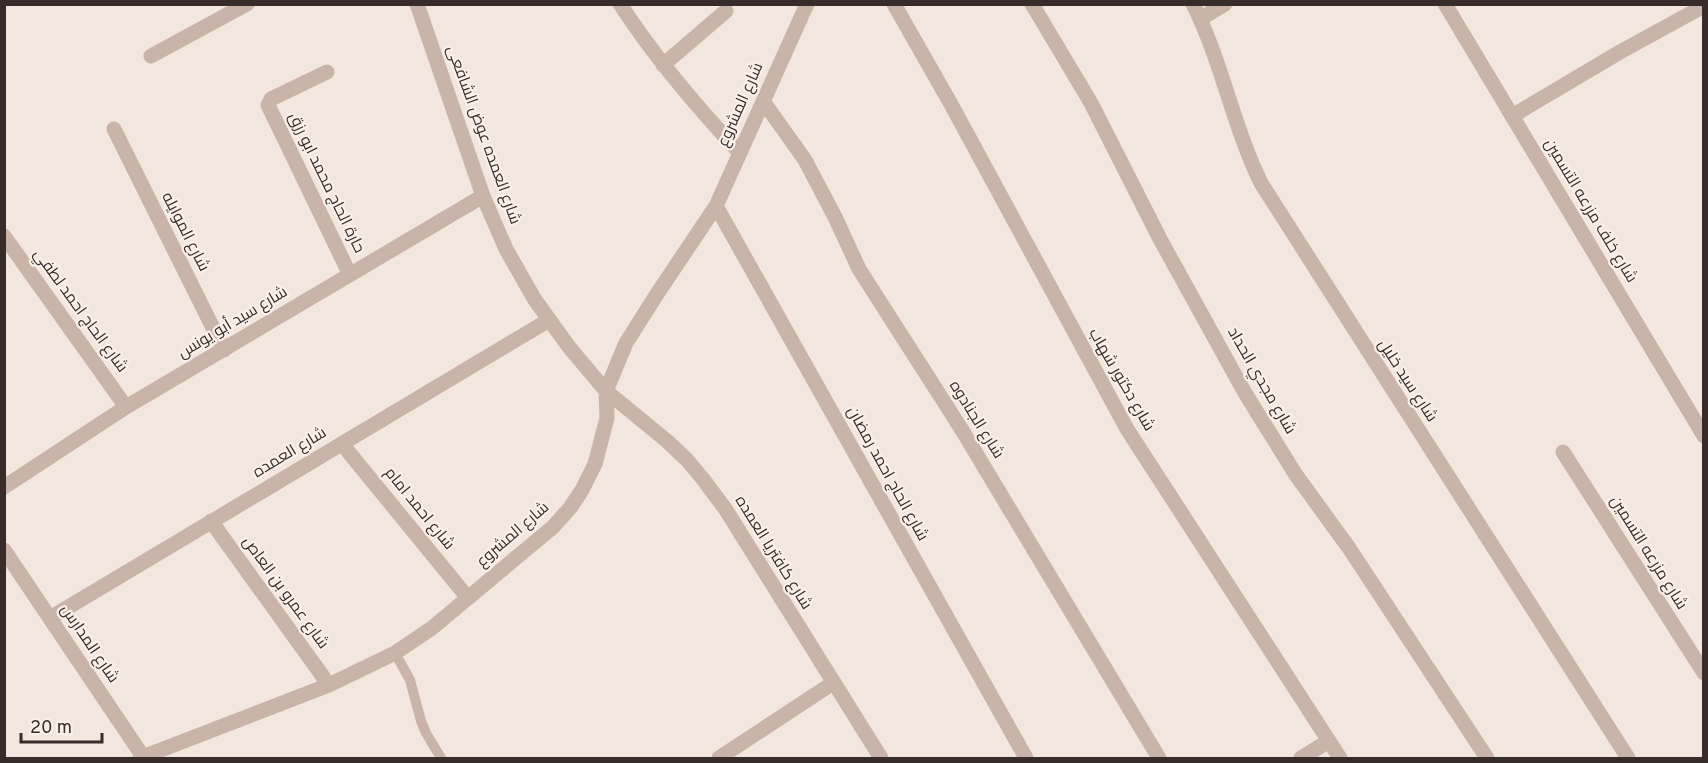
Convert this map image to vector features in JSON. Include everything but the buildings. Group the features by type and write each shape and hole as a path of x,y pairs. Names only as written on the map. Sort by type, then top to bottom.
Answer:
{"street":[{"path":"151,56 247,4"},
{"name":"شارع العمده عوض الشافعى","path":"417,4 483,196 506,249 549,320 606,391"},
{"path":"620,4 663,65 740,153"},
{"name":"شارع المشروع","path":"142,758 329,685 395,653 432,628 553,527 570,508 595,464 607,418 606,391 626,343 716,206 807,4"},
{"name":"شارع دكتور شهاب","path":"894,4 952,106 1089,363 1127,429 1340,759"},
{"name":"شارع مجدي الحداد","path":"1032,4 1091,103 1160,239 1245,393 1296,475 1348,548 1487,759"},
{"name":"شارع سيد خليل","path":"1192,4 1210,43 1247,155 1261,183 1628,759"},
{"path":"1200,19 1225,4"},
{"name":"شارع خلف مزرعه التسمين","path":"1445,4 1704,436"},
{"path":"1512,116 1620,52 1704,6"},
{"path":"663,65 726,11"},
{"name":"حارة الحاج محمد ابو رزق","path":"327,72 271,99 268,105 350,274"},
{"name":"شارع الجنادوه","path":"763,101 805,160 859,268 962,430 1159,759"},
{"name":"شارع الموايله","path":"114,129 224,350"},
{"name":"شارع سيد أبو يونس","path":"4,488 126,407 483,196"},
{"name":"شارع الحاج احمد رمضان","path":"716,206 1026,759"},
{"name":"شارع الحاج احمد لطفي","path":"4,236 126,407"},
{"name":"شارع العمده","path":"50,618 549,320"},
{"name":"شارع كافتريا العمده","path":"606,391 667,441 704,479 726,510 881,759"},
{"name":"شارع احمد امام","path":"342,444 468,598"},
{"name":"شارع مزرعه التسمين","path":"1563,452 1704,673"},
{"name":"شارع عمرو بن العاص","path":"211,521 329,685"},
{"name":"شارع المدارس","path":"4,550 142,758"},
{"path":"719,759 833,683"},
{"path":"1301,759 1329,741"}],"lane":[{"path":"395,653 410,680 426,733 441,759"}]}
